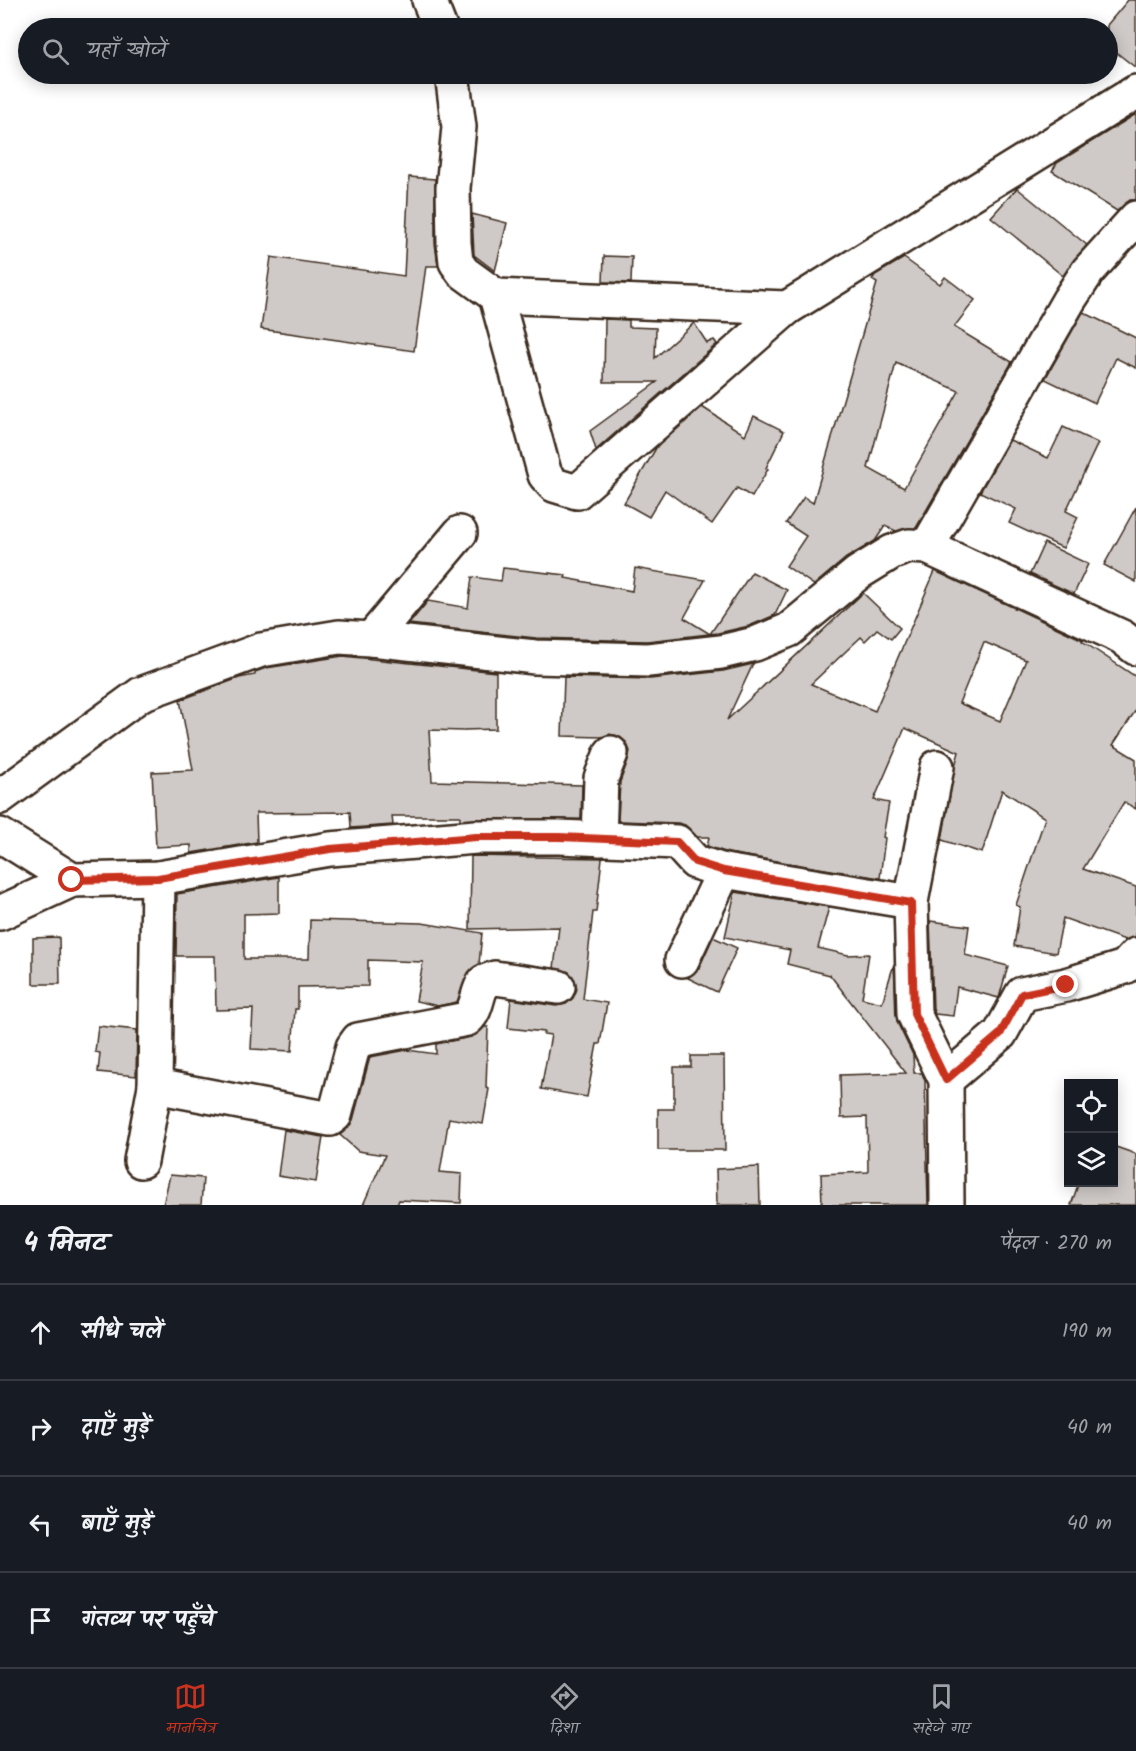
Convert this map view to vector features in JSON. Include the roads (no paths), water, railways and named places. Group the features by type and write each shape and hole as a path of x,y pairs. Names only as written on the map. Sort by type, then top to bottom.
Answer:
{"street":[{"path":"429,0 436,18"},
{"path":"453,84 459,127 453,188 456,262 463,272 496,296 787,308"},
{"path":"496,296 545,475 554,485 577,492 787,308 1136,92"},
{"path":"927,547 1069,300 1088,271 1136,218"},
{"path":"371,639 460,533"},
{"path":"0,797 141,694 261,650 339,637 535,657 648,660 721,652 755,644 789,630 858,573 892,552 909,546 927,547 1122,637 1136,648"},
{"path":"599,839 601,778 611,753"},
{"path":"936,767 911,903 914,1014 946,1080 947,1205"},
{"path":"0,835 72,880"},
{"path":"0,914 72,880 158,878 330,849 476,837 559,837 677,842 695,862 724,871 911,903"},
{"path":"682,960 724,871"},
{"path":"141,1161 155,1086 158,878"},
{"path":"946,1080 1000,1034 1022,994 1066,985 1125,967 1136,955"},
{"path":"155,1086 330,1119 335,1115 353,1047 358,1041 467,1019 474,1013 478,991 484,982 495,978 558,987"}]}
